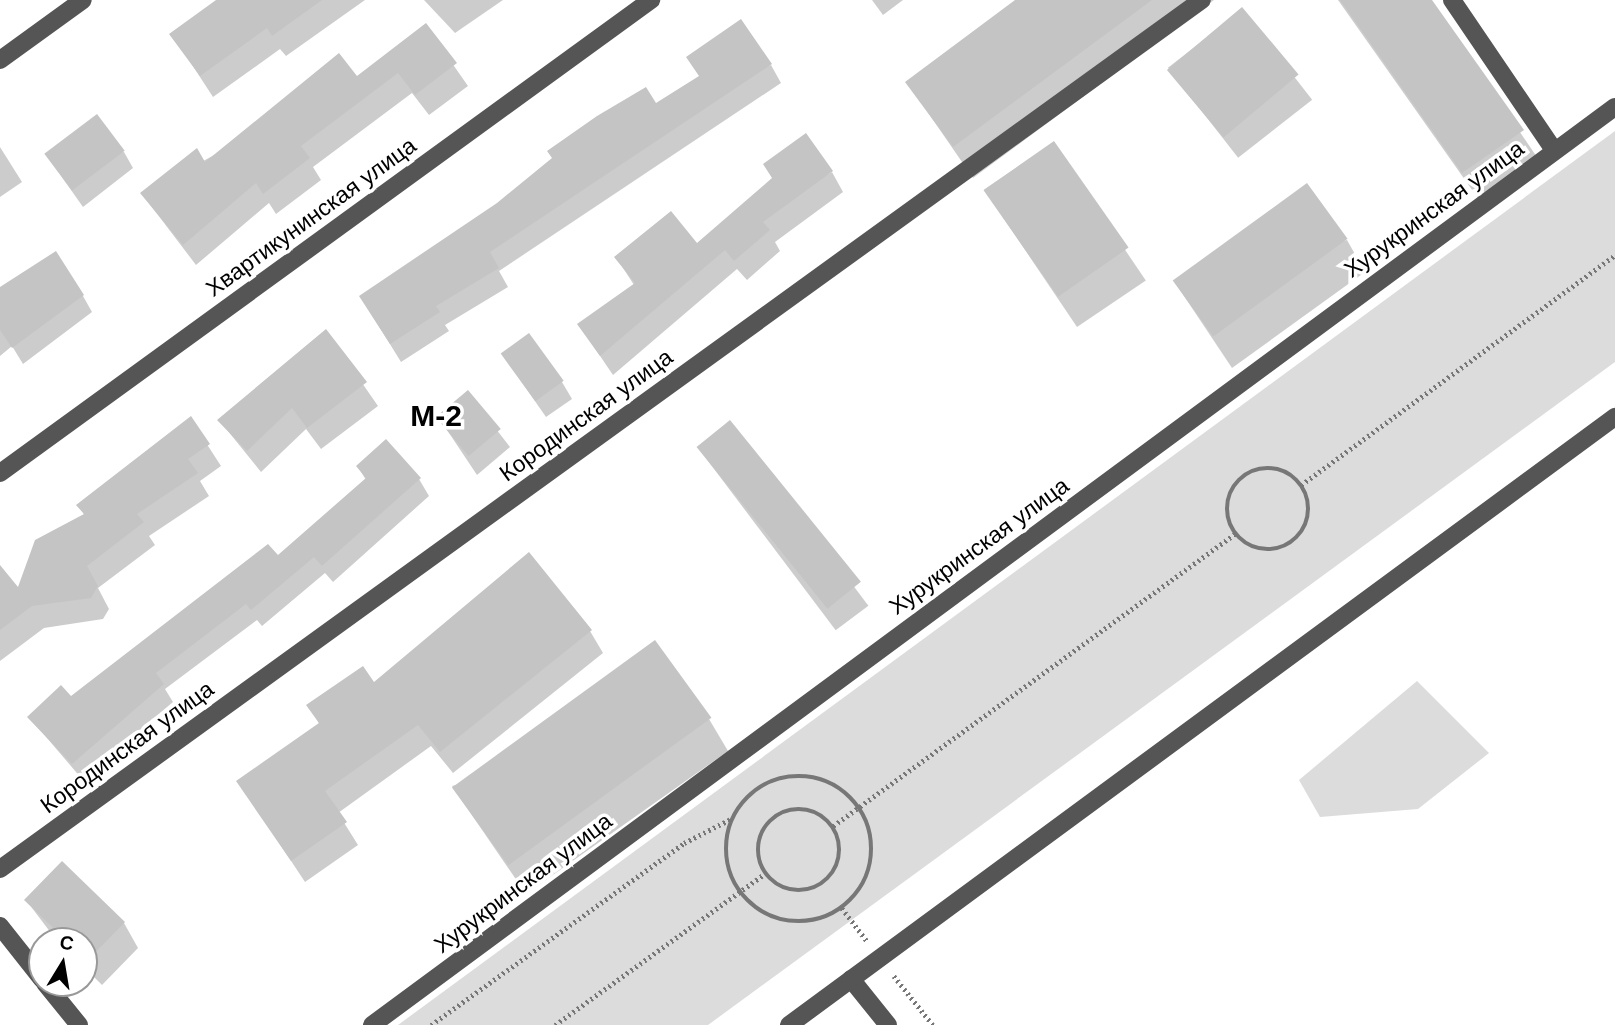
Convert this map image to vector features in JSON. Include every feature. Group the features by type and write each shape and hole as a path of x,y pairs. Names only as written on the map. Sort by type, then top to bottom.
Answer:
{"street":[{"path":"0,60 83,0"},
{"name":"Хвартикунинская улица","path":"0,473 651,0"},
{"name":"Кородинская улица","path":"0,869 1202,0"},
{"path":"1452,0 1554,150"},
{"name":"Хурукринская улица","path":"372,1025 1615,107"},
{"path":"789,1025 1615,416"},
{"path":"0,926 28,961"},
{"path":"851,979 888,1025"},
{"path":"56,997 79,1025"}],"path":[{"path":"1301,485 1615,255"},
{"path":"1274,469 1301,485 1309,515 1293,542 1262,550 1234,534 1227,503 1244,476 1274,469"},
{"path":"833,826 1234,534"},
{"path":"430,1025 684,843 732,819 767,782 792,775 841,788 859,806 871,832 872,861 862,888 842,908 817,920 788,921 761,912 740,892 725,843 732,819"},
{"path":"806,809 833,826 840,856 824,883 794,890 766,873 759,843 775,816 806,809"},
{"path":"555,1025 766,873"}],"shaded area":[{"path":"1615,131 1615,362 708,1025 398,1025"},
{"path":"1417,681 1489,753 1418,809 1320,817 1299,780"}],"building":[{"path":"216,0 322,0 272,36 267,28 200,76 169,34"},
{"path":"1015,0 1152,0 953,147 905,82"},
{"path":"1340,0 1432,0 1524,130 1462,173"},
{"path":"1242,7 1299,74 1223,137 1167,70"},
{"path":"741,19 772,64 490,252 499,268 436,306 440,312 390,344 359,296 497,203 552,158 547,151 597,116 646,87 656,103 699,76 686,57"},
{"path":"426,23 457,63 415,95 398,73 301,146 310,158 263,194 256,183 183,245 140,193 197,148 205,162 339,53 357,76"},
{"path":"97,114 125,151 72,190 44,154"},
{"path":"806,133 833,171 763,222 770,230 734,261 725,250 600,356 577,324 635,283 614,257 671,211 697,243 772,178 763,164"},
{"path":"1054,141 1129,247 1058,297 984,190"},
{"path":"1307,183 1348,239 1213,336 1173,281"},
{"path":"56,251 84,295 12,348 0,330 0,287"},
{"path":"326,329 367,382 307,428 292,408 247,451 217,420"},
{"path":"529,333 564,381 535,401 501,354"},
{"path":"468,390 501,429 469,456 436,417"},
{"path":"191,416 210,444 188,459 198,473 137,514 144,522 87,566 98,586 91,598 32,606 0,630 0,565 18,587 35,540 84,514 76,505"},
{"path":"730,420 861,582 827,609 697,447"},
{"path":"386,439 421,478 322,566 314,557 251,610 246,604 156,673 164,684 72,764 27,717 61,685 71,696 268,544 278,555 366,478 356,466"},
{"path":"529,552 592,630 440,752 418,725 325,791 347,822 291,861 236,781 319,723 306,705 363,666 374,682"},
{"path":"655,640 711,718 508,865 452,788"},
{"path":"62,861 125,922 98,950 98,927 52,927 24,900"}],"district":[{"name":"М-2","path":"436,416"}]}
